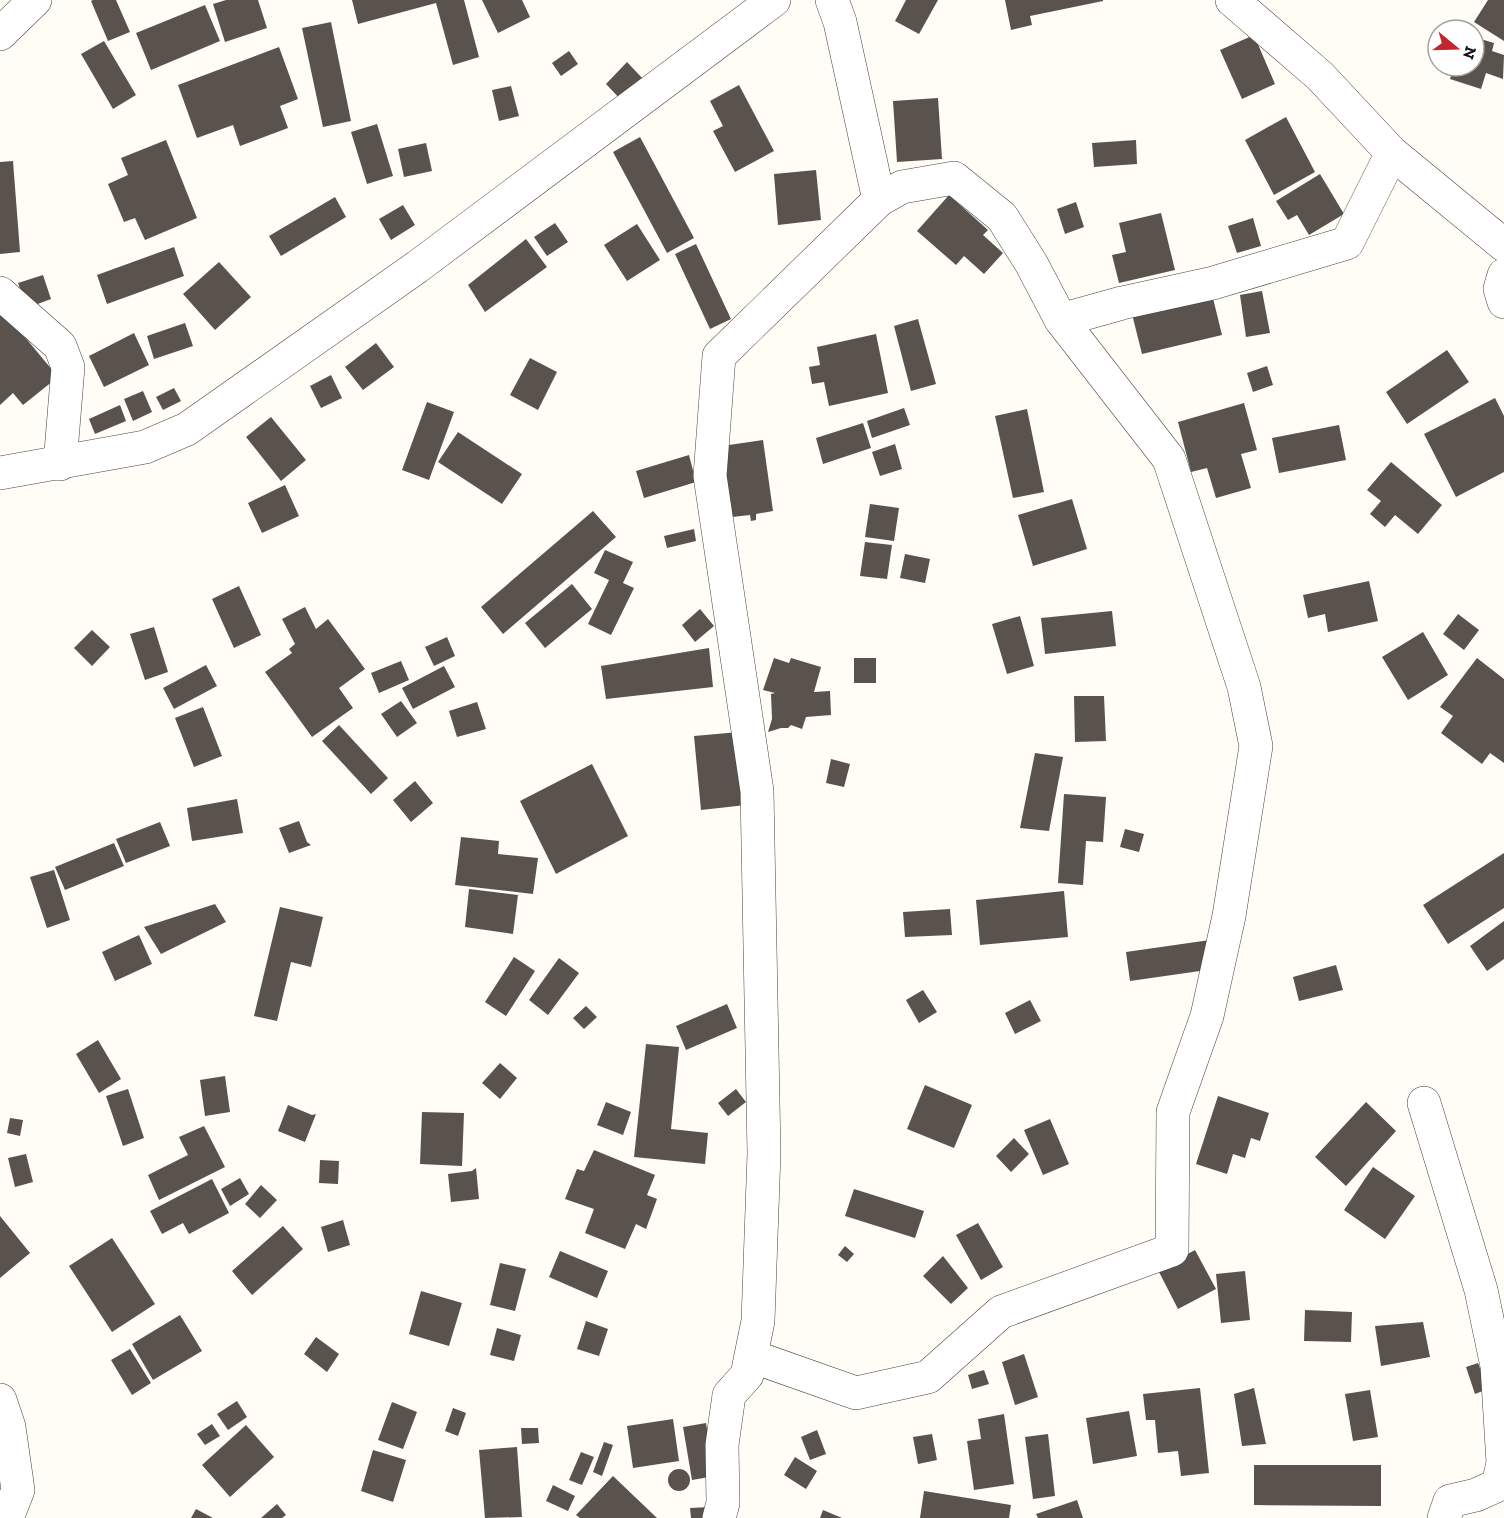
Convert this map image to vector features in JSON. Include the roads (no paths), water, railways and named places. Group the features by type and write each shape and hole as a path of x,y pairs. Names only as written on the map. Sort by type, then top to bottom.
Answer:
{"street":[{"path":"0,34 35,0"},
{"path":"0,473 145,447 188,429 417,267 774,0"},
{"path":"832,0 840,22 879,200"},
{"path":"1232,0 1320,76 1392,153 1504,245"},
{"path":"1061,320 1122,303 1212,283 1347,243 1392,153"},
{"path":"719,1518 723,1503 722,1445 729,1395 747,1375 758,1321 765,1153 757,791 710,476 719,356 879,200 902,187 954,178 1002,217 1031,263 1061,320 1169,459 1244,687 1256,746 1229,916 1207,1016 1173,1112 1173,1250 1001,1312 928,1377 856,1393 751,1356"},
{"path":"1504,275 1500,290 1504,302"},
{"path":"0,292 60,346 68,367 60,464"},
{"path":"1424,1103 1481,1290 1497,1366 1502,1427 1503,1463 1498,1485 1476,1495 1450,1501 1444,1518"},
{"path":"0,1400 9,1427 18,1490 7,1518"}]}
